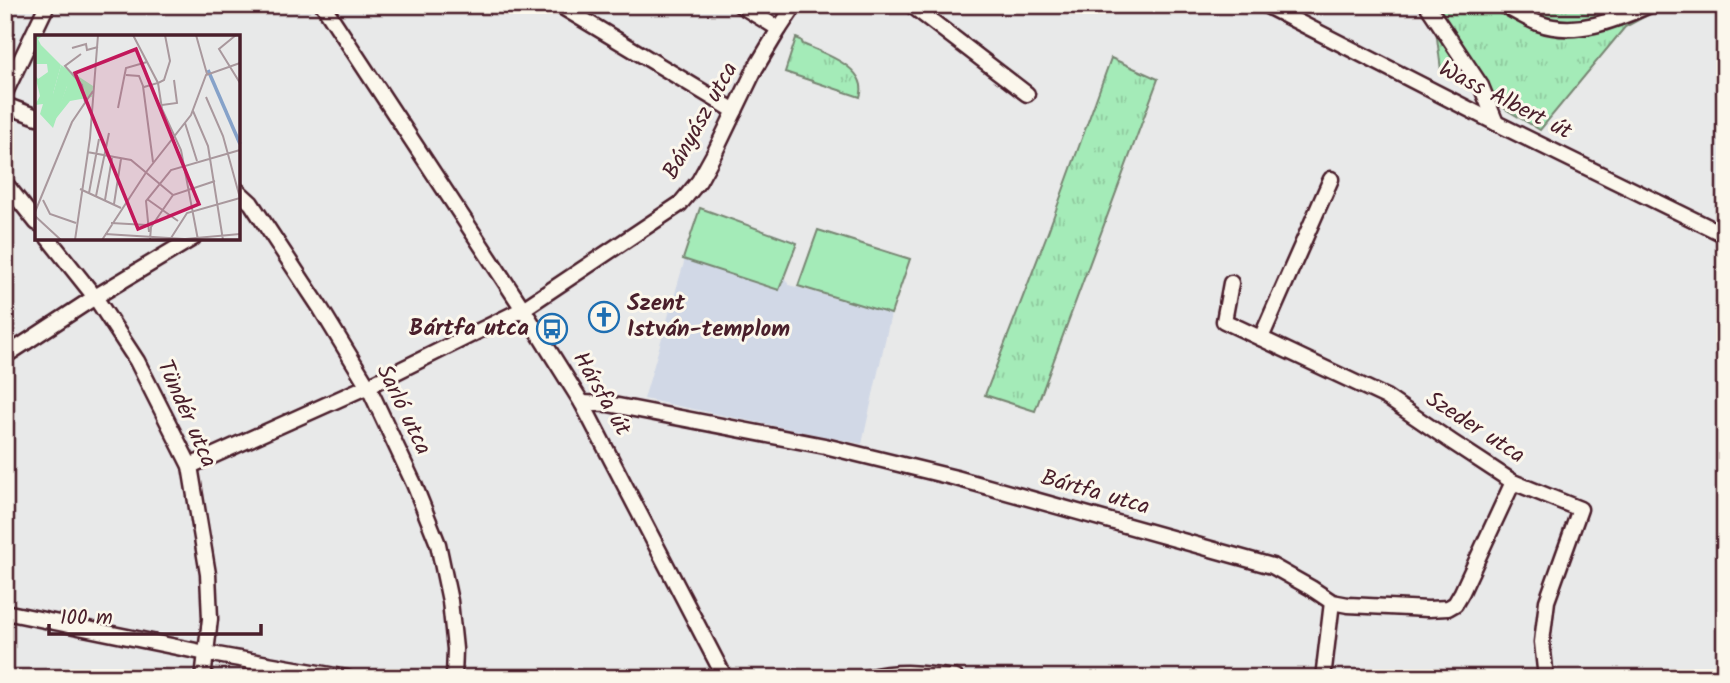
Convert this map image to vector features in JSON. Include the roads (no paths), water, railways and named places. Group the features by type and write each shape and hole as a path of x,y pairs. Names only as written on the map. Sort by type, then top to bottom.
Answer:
{"street":[{"path":"5,93 47,5"},
{"name":"Hársfa út","path":"323,5 582,403 725,678"},
{"path":"559,5 735,111"},
{"path":"740,5 779,29"},
{"name":"Bányász utca","path":"190,466 368,386 523,310 680,204 699,181 755,69 795,5"},
{"path":"911,5 1027,94"},
{"name":"Wass Albert út","path":"1265,5 1725,236"},
{"path":"1427,5 1482,86 1496,123"},
{"path":"1503,5 1539,24 1576,28 1612,21 1650,5"},
{"path":"5,105 35,116"},
{"path":"1261,338 1331,179"},
{"path":"5,183 35,220"},
{"name":"Sarló utca","path":"244,207 321,309 368,386 414,484 438,544 450,601 455,649 454,678"},
{"name":"Tündér utca","path":"50,240 95,297 137,361 190,466 208,574 210,619 203,678"},
{"path":"5,356 190,240"},
{"name":"Szeder utca","path":"1231,284 1224,321 1386,397 1513,482 1580,509 1547,601 1542,642 1546,678"},
{"name":"Bártfa utca","path":"582,403 608,404 825,446 1020,495 1272,566 1332,602 1348,605 1428,609 1448,608 1455,604 1513,482"},
{"path":"1323,678 1332,602"},
{"path":"5,612 206,653 347,678"},
{"path":"866,678 918,672 956,678"}],"place":[{"name":"Szent István-templom","path":"604,317"},
{"name":"Bártfa utca","path":"552,329"}]}
